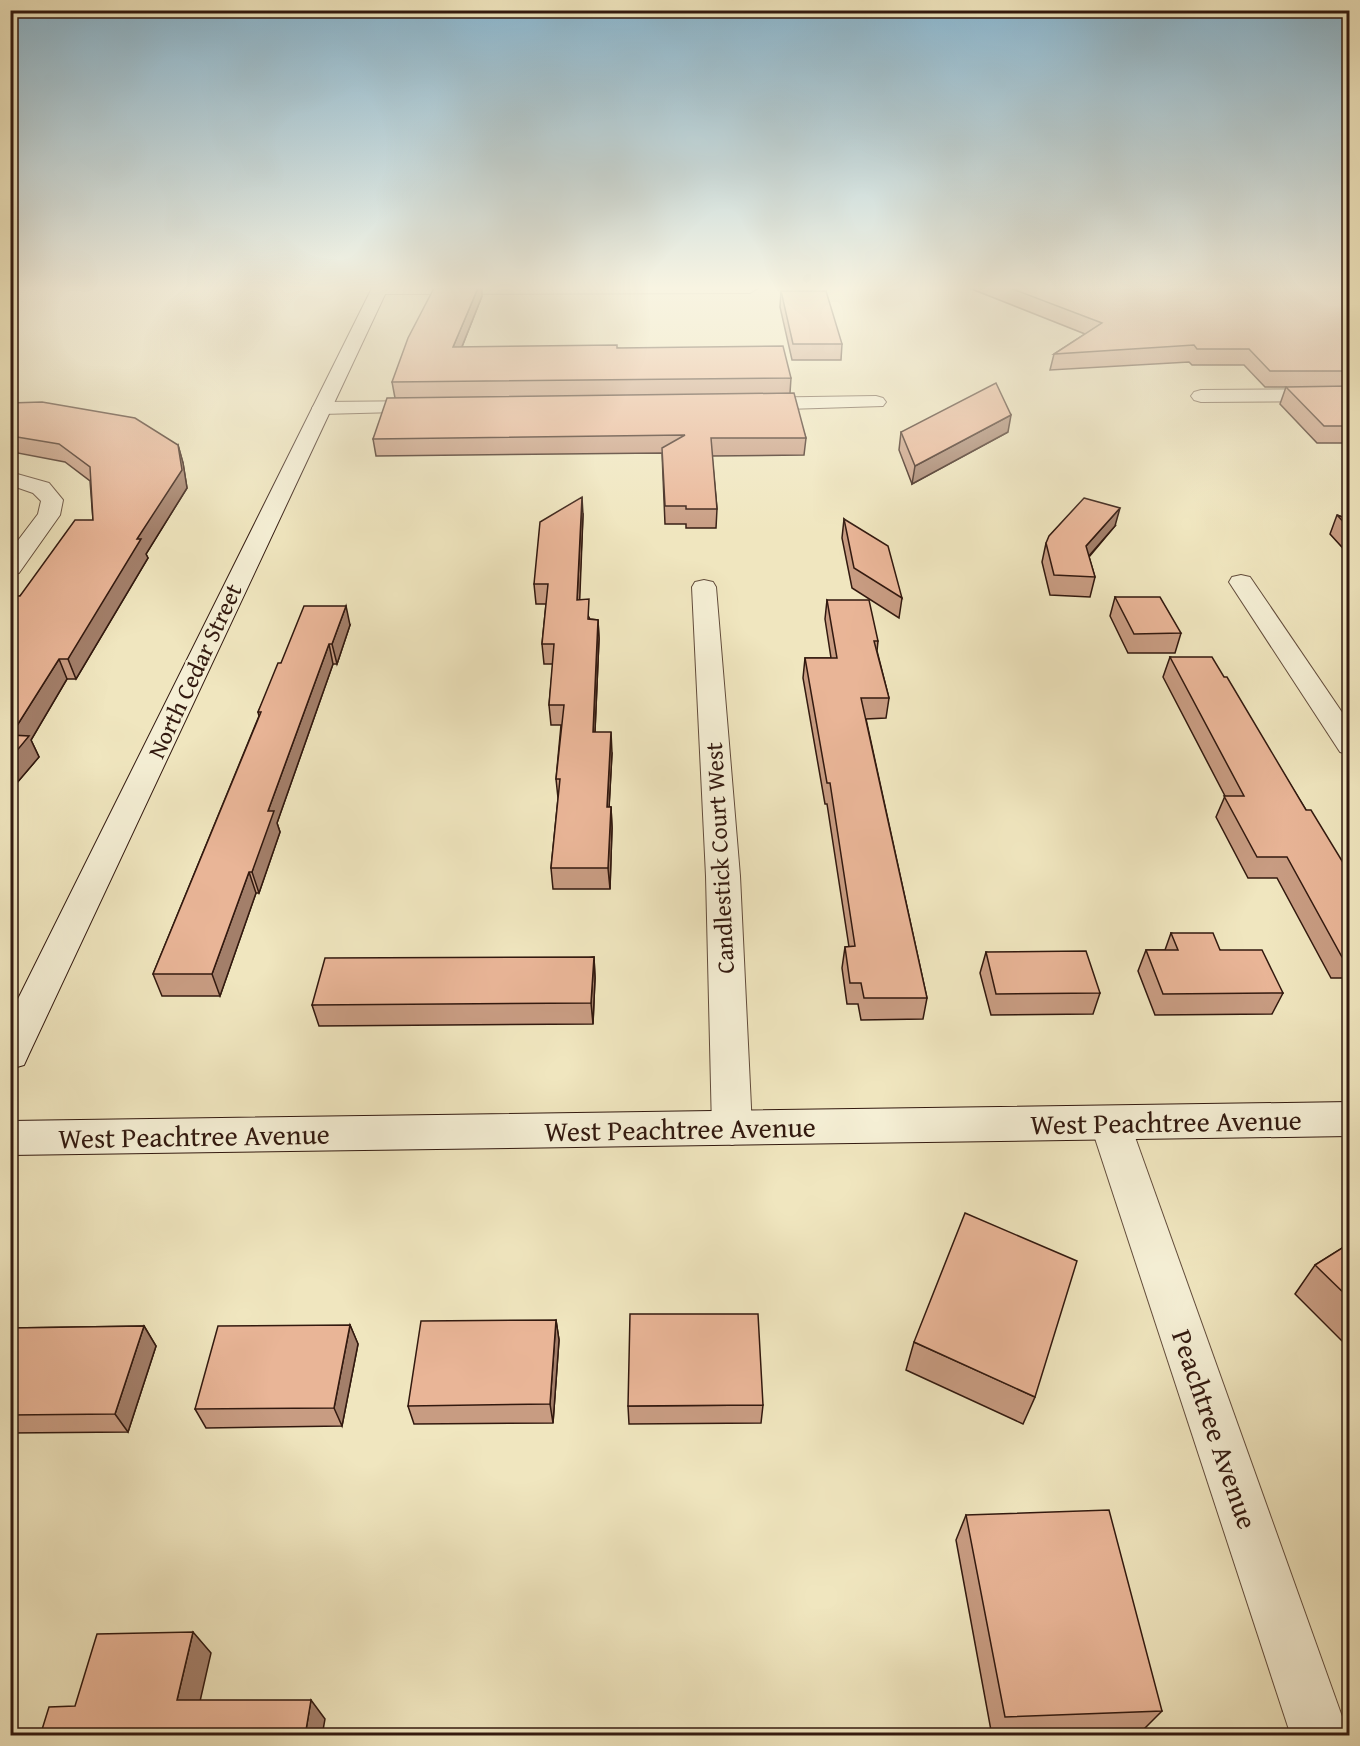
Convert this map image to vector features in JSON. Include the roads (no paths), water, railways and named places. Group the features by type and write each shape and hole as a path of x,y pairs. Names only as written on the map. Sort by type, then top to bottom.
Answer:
{"street":[{"name":"North Cedar Street","path":"10,1054 341,369"},
{"path":"1201,396 1350,395"},
{"path":"735,404 876,402"},
{"path":"322,408 452,407"},
{"path":"10,478 41,488 52,500 49,515 10,568"},
{"path":"1241,582 1350,746"},
{"name":"Candlestick Court West","path":"704,587 723,876 732,1128"},
{"name":"West Peachtree Avenue","path":"10,1138 1350,1119"},
{"name":"Peachtree Avenue","path":"1110,1123 1320,1736"}]}
